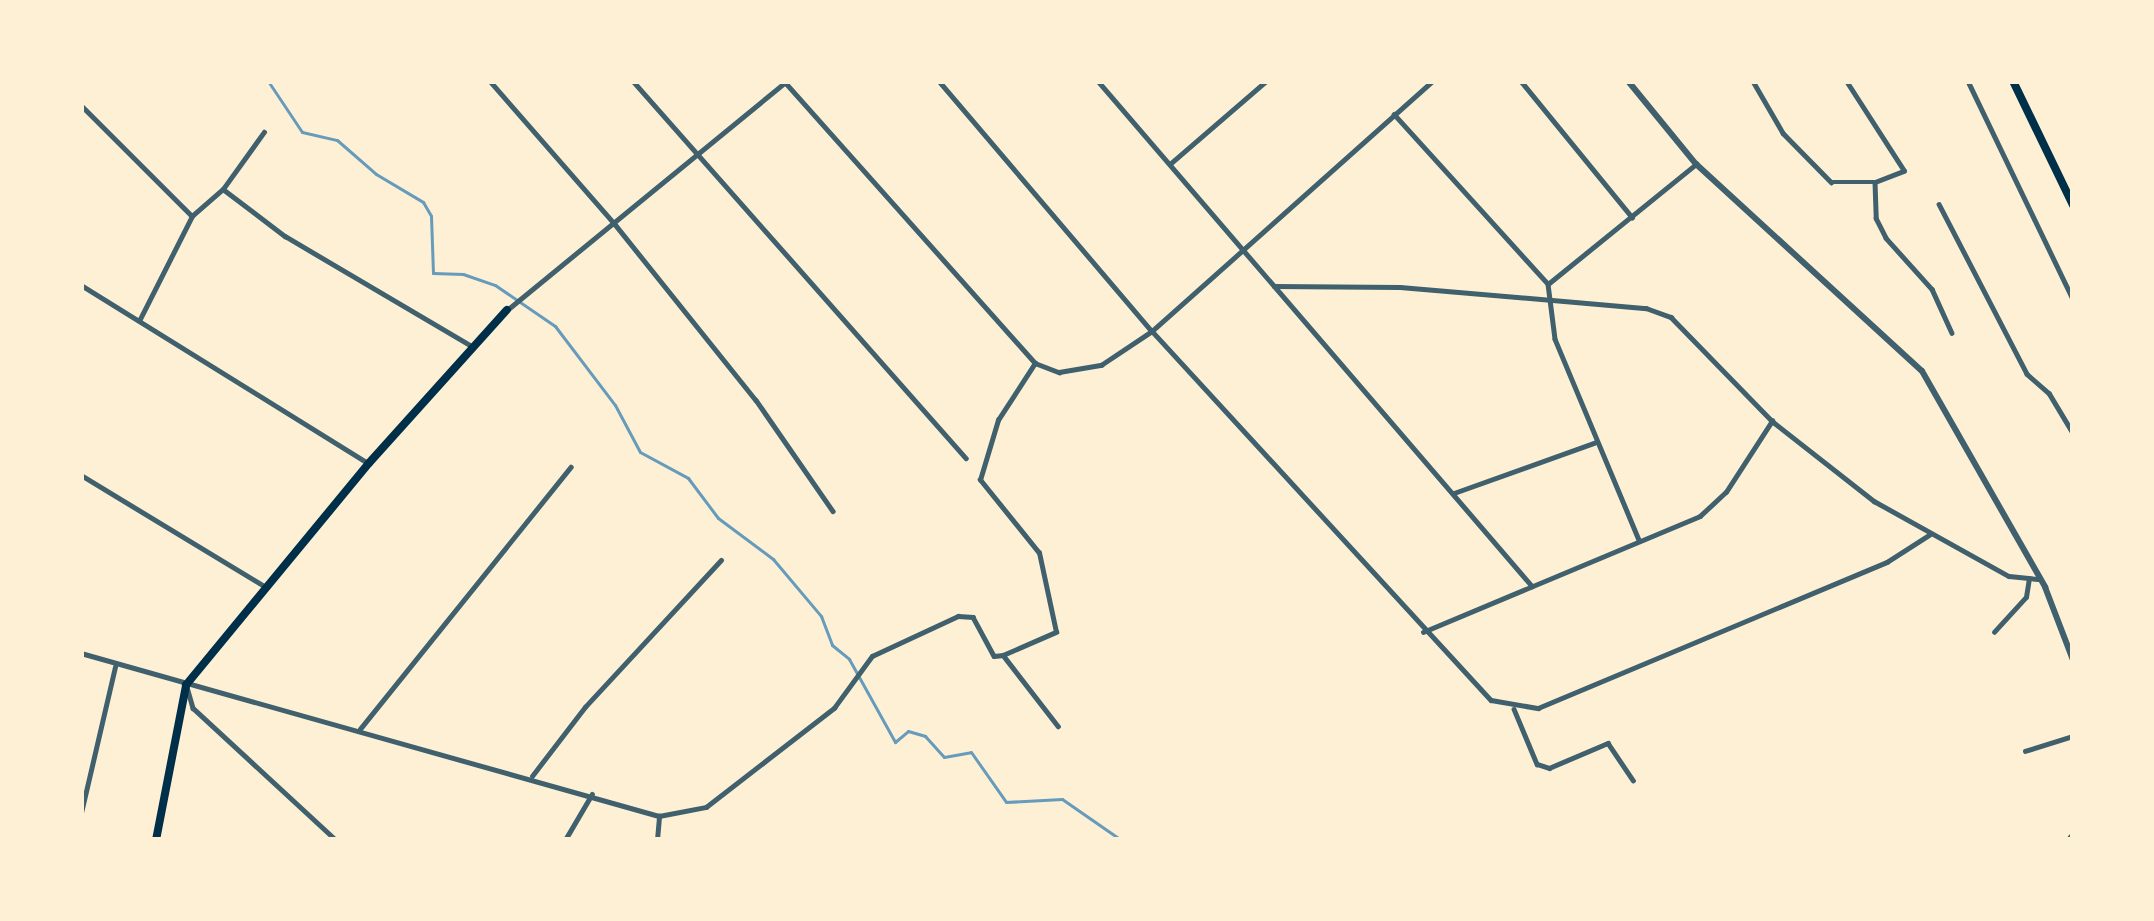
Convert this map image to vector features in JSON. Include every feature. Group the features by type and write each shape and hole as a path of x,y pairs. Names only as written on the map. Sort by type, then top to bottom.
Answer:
{"main road":[{"path":"2013,81 2073,205"},
{"path":"156,840 186,685 270,589 369,463 507,310"}],"street":[{"path":"490,81 614,224 756,400 833,511"},
{"path":"633,81 966,458"},
{"path":"939,81 1152,331 1423,632 1491,700 1538,708 1887,562 1929,536"},
{"path":"1098,81 1532,586"},
{"path":"1170,164 1266,81"},
{"path":"507,310 700,157 785,82 1035,363 1059,372 1101,365 1152,331 1433,81"},
{"path":"1521,81 1632,217"},
{"path":"1628,81 1696,164 1922,371 2040,579 2073,660"},
{"path":"1753,81 1783,133 1831,182 1875,182 1904,171 1904,163 1846,81"},
{"path":"1968,81 2073,299"},
{"path":"81,105 192,216"},
{"path":"1394,114 1548,284 1547,301 1594,443 1639,540"},
{"path":"139,321 192,216 223,189 264,132"},
{"path":"1548,284 1696,164"},
{"path":"1875,182 1876,218 1886,238 1932,289 1952,333"},
{"path":"223,189 284,236 472,346"},
{"path":"1939,204 2027,374 2049,393 2073,433"},
{"path":"81,285 369,463"},
{"path":"1274,286 1400,287 1646,308 1671,317 1772,422 1929,536 2009,575 2040,579"},
{"path":"81,652 116,666 532,776 659,816 706,807 834,709 881,649 966,614 978,624 994,656 1057,632 1039,553 980,480 998,420 1035,363"},
{"path":"1423,632 1700,516 1726,492 1772,422"},
{"path":"1454,493 1594,443"},
{"path":"359,731 571,467"},
{"path":"81,475 270,589"},
{"path":"532,776 584,707 721,560"},
{"path":"1994,632 2026,597 2029,579"},
{"path":"1003,656 1058,726"},
{"path":"81,813 116,666"},
{"path":"186,685 193,708 336,840"},
{"path":"1513,706 1537,764 1550,767 1608,743 1633,780"},
{"path":"2025,751 2073,736"},
{"path":"565,840 592,794"},
{"path":"658,840 659,816"}],"waterway":[{"path":"268,81 302,132 337,140 376,174 423,202 431,216 433,273 463,274 495,285 555,326 615,405 640,452 688,478 718,518 773,559 821,616 832,645 849,659 895,742 908,731 925,736 944,757 971,752 1006,802 1062,799 1121,840"}]}
